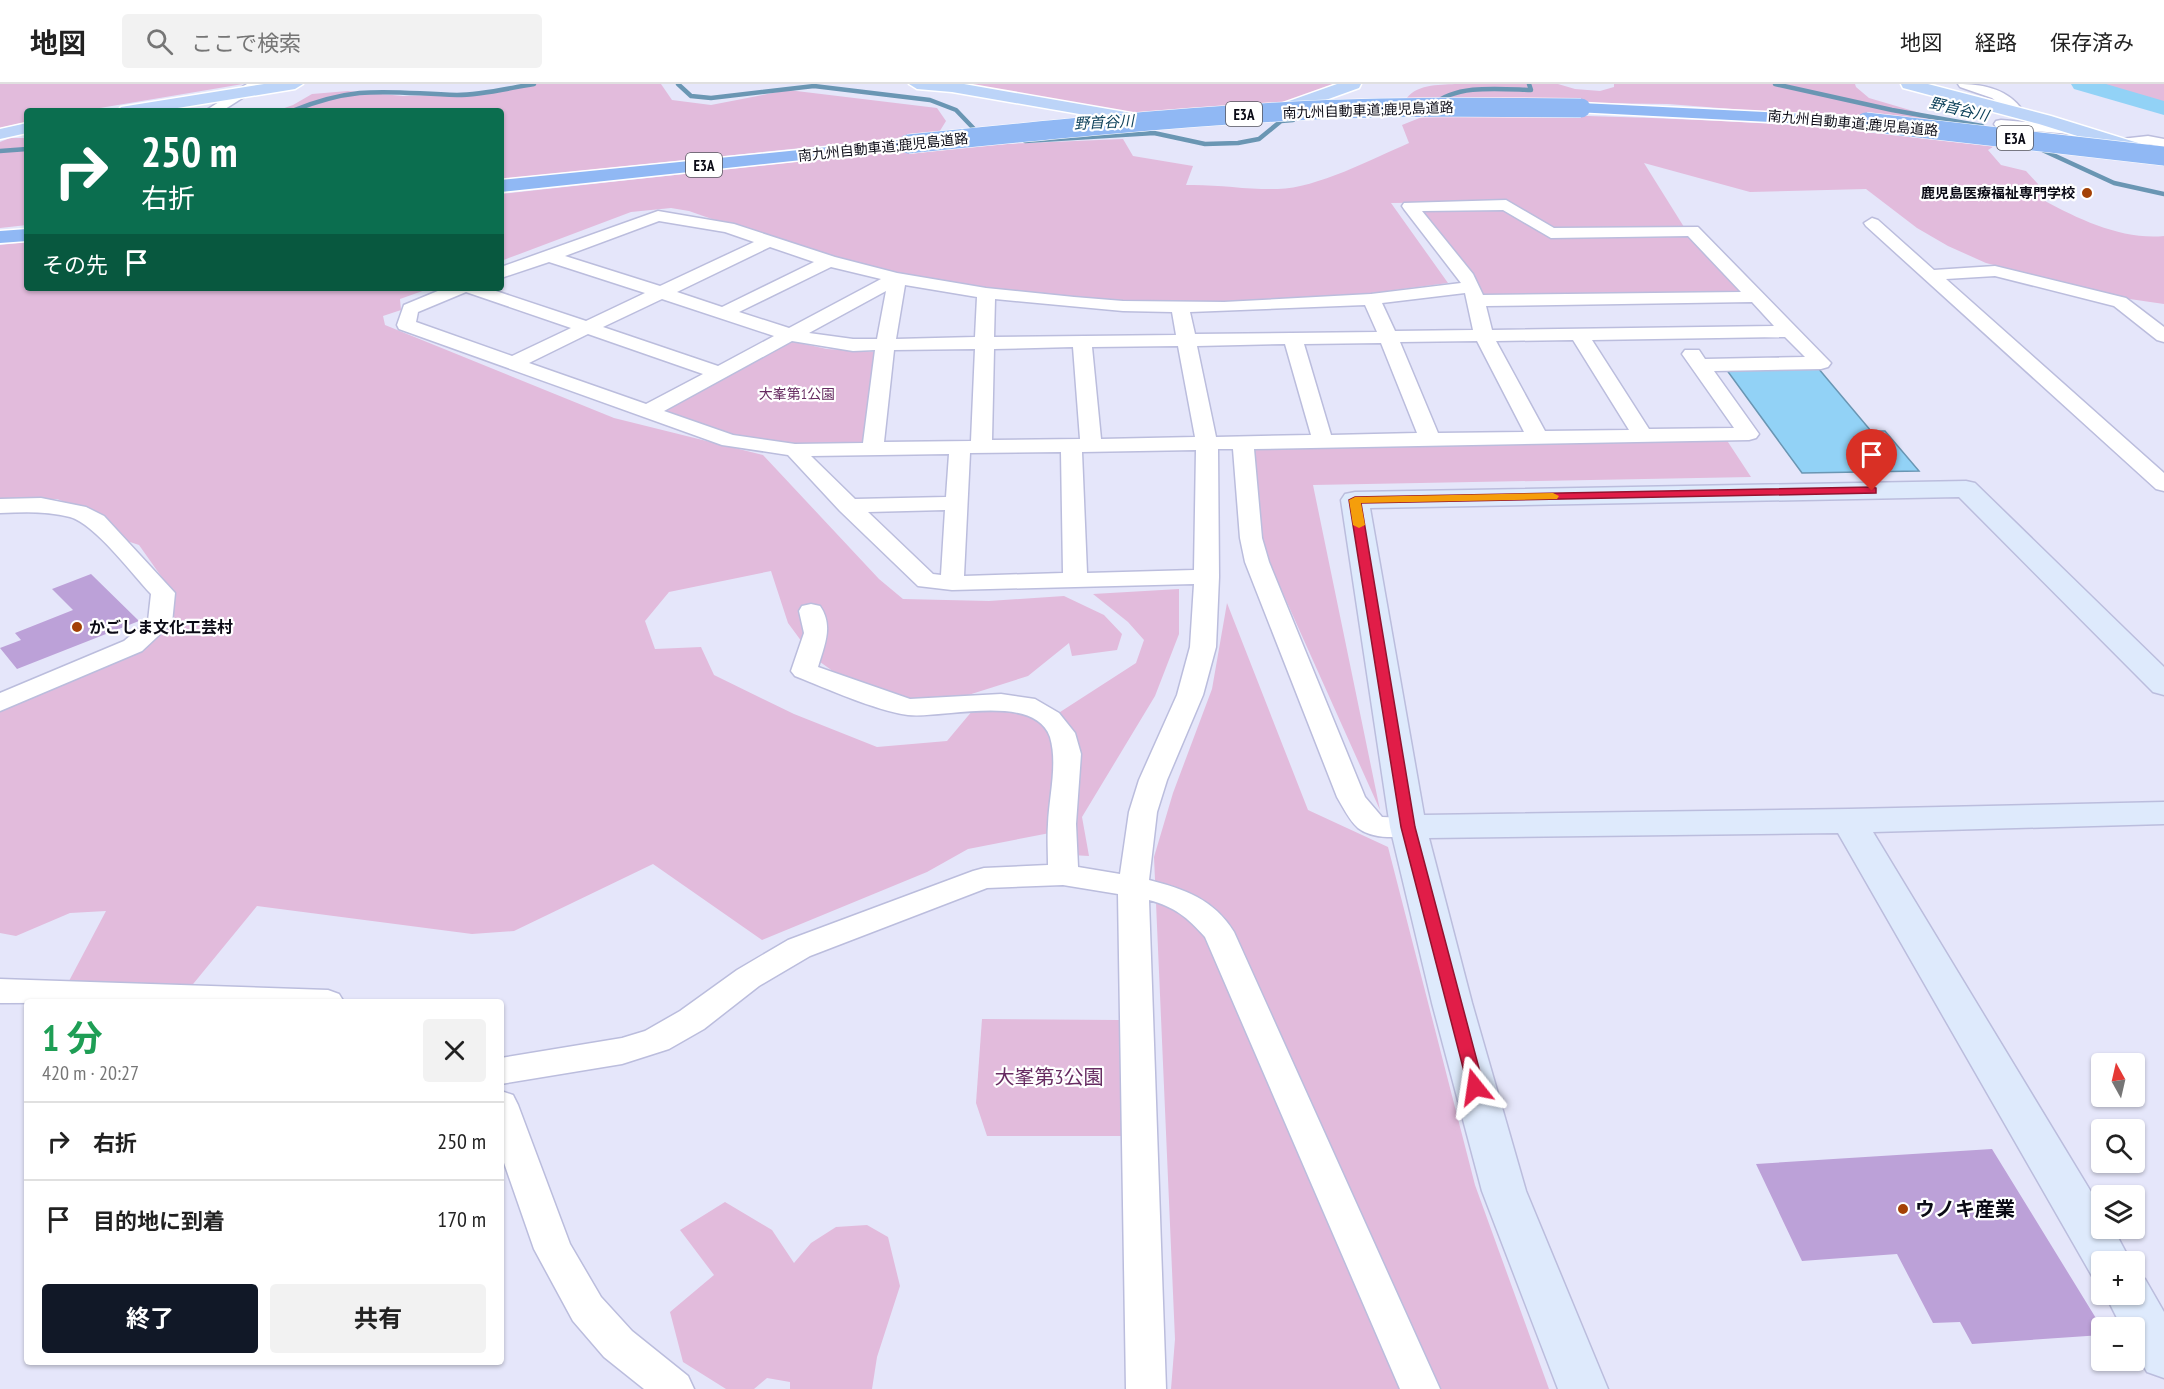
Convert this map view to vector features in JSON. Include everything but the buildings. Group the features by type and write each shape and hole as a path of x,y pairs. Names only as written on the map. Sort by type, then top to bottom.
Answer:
{"highway":[{"name":"南九州自動車道;鹿児島道路","path":"504,186 1068,128 1296,111 1450,107 1676,111 1866,122 2164,158"},
{"path":"0,237 24,235"}],"main road":[{"path":"143,108 249,88 295,84"},
{"path":"917,84 952,87 1145,122 1188,124 1229,122 1260,117 1353,84"},
{"path":"1909,84 2083,131 2164,158"},
{"path":"0,134 24,128"}],"street":[{"path":"1965,84 1997,95 2013,107 2011,111"},
{"path":"217,108 249,88"},
{"path":"2083,131 2001,124 2045,148 2164,158"},
{"path":"2121,143 2148,140 2164,143"},
{"path":"1538,438 1484,336 1474,294 1410,206 1506,205 1551,232 1692,231 1821,363 1700,365"},
{"path":"504,272 658,216 728,228 829,261 897,278 986,293 1123,306 1180,308 1308,304 1474,294 1756,297"},
{"path":"1872,223 2164,484"},
{"path":"513,363 768,242"},
{"path":"546,255 793,336 842,344 984,344 1790,331"},
{"path":"723,313 829,261"},
{"path":"1931,275 1995,271 2120,302 2164,336"},
{"path":"646,412 793,336 897,278"},
{"path":"873,449 885,345 897,278"},
{"path":"454,291 410,309 406,325 729,441 795,450 1749,434 1677,333"},
{"path":"479,291 720,374"},
{"path":"952,583 957,502 971,447 984,344 986,293"},
{"path":"1371,299 1430,440"},
{"path":"1146,1389 1133,886 1143,812 1153,780 1190,695 1203,647 1207,576 1207,444 1180,308"},
{"path":"1579,334 1643,436"},
{"path":"1293,339 1323,442"},
{"path":"1075,580 1081,446 1082,342"},
{"path":"1243,443 1251,538 1257,562 1351,797 1366,822 1379,827 1408,827 1849,821 2164,813"},
{"path":"795,450 848,506 926,581 952,583 1207,576"},
{"path":"1583,1389 1504,1191 1452,1003 1408,827 1355,500 1966,489 2164,685"},
{"path":"848,506 957,502"},
{"path":"0,506 41,505 78,512 96,521 163,593 160,623 133,646 0,703"},
{"path":"811,611 816,633 804,671 909,707 1001,702 1026,705 1050,719 1062,733 1067,754 1062,824 1063,875"},
{"path":"1849,821 2102,1251"},
{"path":"504,1071 622,1051 657,1040 692,1020 748,978 799,948 984,878 1063,875 1133,886 1172,896 1196,908 1218,932 1420,1389"},
{"path":"0,992 230,999"},
{"path":"504,1113 553,1249 587,1309 618,1344 674,1389"},
{"path":"2134,1305 2164,1356"}],"green space":[{"path":"0,84 243,84 100,108 24,108 24,123 0,128"},
{"path":"525,84 661,84 672,100 711,105 788,90 937,108 946,121 938,134 504,179 504,108 284,108 312,94 348,91 403,96 473,94"},
{"path":"959,84 1334,84 1279,105 1133,115"},
{"path":"1455,84 1558,84 1575,89 1600,91 1614,87 1614,84 1855,84 1869,98 1971,128 1668,104 1405,101 1409,95 1421,88"},
{"path":"2093,84 2164,84 2164,113 2141,106 2122,93"},
{"path":"1432,113 1593,116 1877,131 1996,145 1988,150 2001,165 2026,171 2038,184 2045,201 2087,221 2118,232 2164,236 2164,304 2116,297 1986,263 1948,246 1917,228 1866,189 1750,192 1644,163 1684,227 1554,227 1539,224 1501,202 1391,203 1448,283 1349,296 1180,304 1113,302 1008,291 903,276 772,240 689,211 671,208 631,212 504,260 504,194 932,147 1123,139 1133,156 1193,166 1186,185 1278,189 1310,184 1409,143 1402,125"},
{"path":"10,138 24,138 24,225 0,228 0,142"},
{"path":"1425,209 1506,209 1549,236 1690,235 1743,294 1481,295 1479,286 1420,211"},
{"path":"24,242 24,291 423,291 400,299 401,310 383,316 385,325 614,418 763,455 879,579 903,599 989,601 1064,596 1104,615 1122,634 1117,650 1072,656 1069,643 1028,676 962,697 904,704 844,679 813,657 788,623 771,571 669,592 645,621 655,649 701,647 714,675 794,714 877,747 947,741 978,704 1057,714 1136,663 1144,640 1128,622 1093,594 1179,589 1179,634 1155,696 1082,817 1089,856 1071,855 1055,832 968,849 927,872 762,940 653,864 514,931 472,934 257,906 189,989 69,981 106,911 70,913 16,936 0,933 0,709 168,622 168,586 139,545 106,534 103,517 57,499 0,499 0,245"},
{"name":"大峯第1公園","path":"790,341 827,349 876,352 865,441 858,445 798,446 729,435 663,412 664,407"},
{"path":"1726,439 1751,477 1313,485 1380,810 1263,549 1253,449 1259,446"},
{"path":"1227,603 1308,810 1388,847 1475,1185 1549,1389 1171,1389 1175,1339 1154,857 1173,793 1212,689"},
{"name":"大峯第3公園","path":"982,1019 1119,1020 1123,1136 987,1136 976,1103"},
{"path":"725,1202 772,1230 794,1263 811,1243 836,1227 867,1225 888,1237 900,1286 877,1357 872,1389 790,1389 790,1382 767,1378 754,1389 726,1389 683,1362 670,1312 714,1275 680,1230"}],"water":[{"path":"1818,368 1871,431 1885,431 1919,471 1802,473 1726,369"}],"waterway":[{"name":"野首谷川","path":"300,108 337,97 374,92 466,95 534,84"},
{"name":"野首谷川","path":"678,84 691,96 711,98 814,86 930,100 956,110 978,133"},
{"name":"野首谷川","path":"1433,105 1443,98 1466,91 1531,90 1529,84"},
{"name":"野首谷川","path":"1775,84 1892,110 1982,126"},
{"path":"2082,84 2164,108"},
{"name":"野首谷川","path":"1025,141 1154,133 1205,144 1238,143 1259,139 1281,121 1293,120"},
{"name":"野首谷川","path":"2038,148 2114,183 2164,194"},
{"name":"野首谷川","path":"0,151 24,149"}],"slow traffic":[{"path":"1359,525 1355,500 1553,496"}],"place":[{"name":"鹿児島医療福祉専門学校","path":"2087,193"},
{"name":"かごしま文化工芸村","path":"77,627"},
{"name":"ウノキ産業","path":"1903,1209"}],"route":[{"path":"1475,1087 1408,827 1355,500 1872,491"}]}
